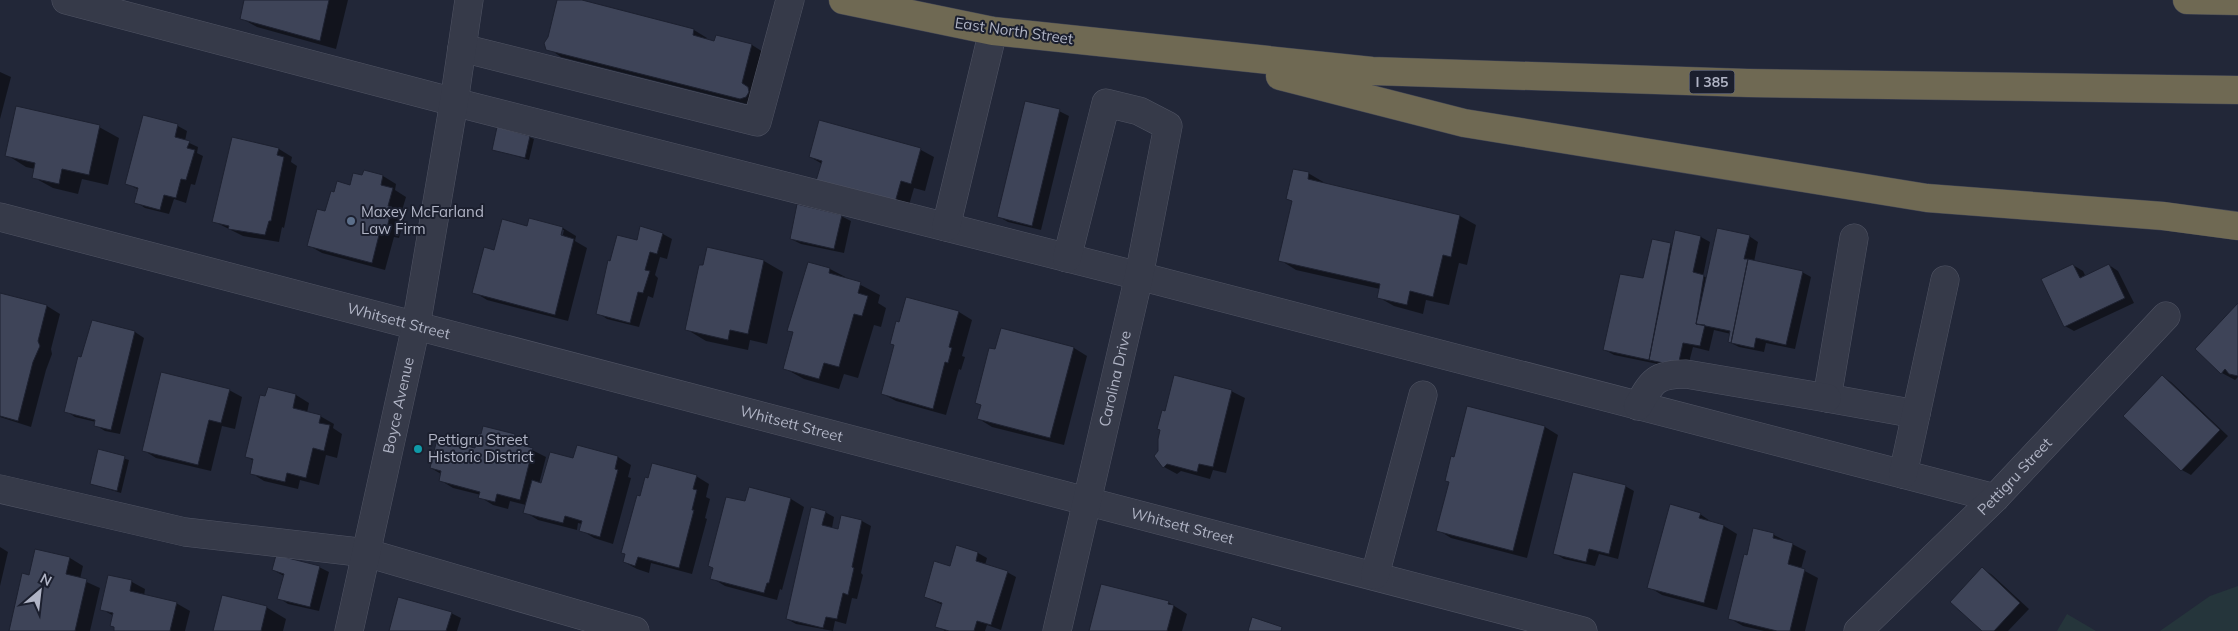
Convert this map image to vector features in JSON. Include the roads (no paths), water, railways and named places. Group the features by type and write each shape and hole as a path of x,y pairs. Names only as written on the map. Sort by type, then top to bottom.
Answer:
{"highway":[{"name":"East North Street","path":"843,0 993,31 1187,52"},
{"path":"2186,0 2238,1"},
{"path":"1187,52 1464,123 1927,198 2163,216 2238,226"},
{"name":"I 385","path":"1187,52 1372,71 1748,83 2238,90"}],"street":[{"path":"66,0 454,102 1139,276 1995,498"},
{"name":"Boyce Avenue","path":"349,631 416,326 454,102 469,0"},
{"path":"462,48 757,122 790,0"},
{"path":"946,227 993,31"},
{"name":"Carolina Drive","path":"1057,631 1139,276 1168,126 1139,111 1106,103 1066,258"},
{"name":"Whitsett Street","path":"0,217 1087,503 1375,575 1583,631"},
{"path":"1827,398 1854,238"},
{"path":"1903,474 1945,280"},
{"name":"Pettigru Street","path":"1858,631 1995,498 2166,316"},
{"path":"1638,406 1656,378 1668,374 1686,374 1916,414"},
{"path":"1375,575 1423,395"},
{"path":"0,489 185,532 367,553 634,631"}],"place":[{"name":"Maxey McFarland Law Firm","path":"351,221"},
{"name":"Pettigru Street Historic District","path":"418,449"}]}
